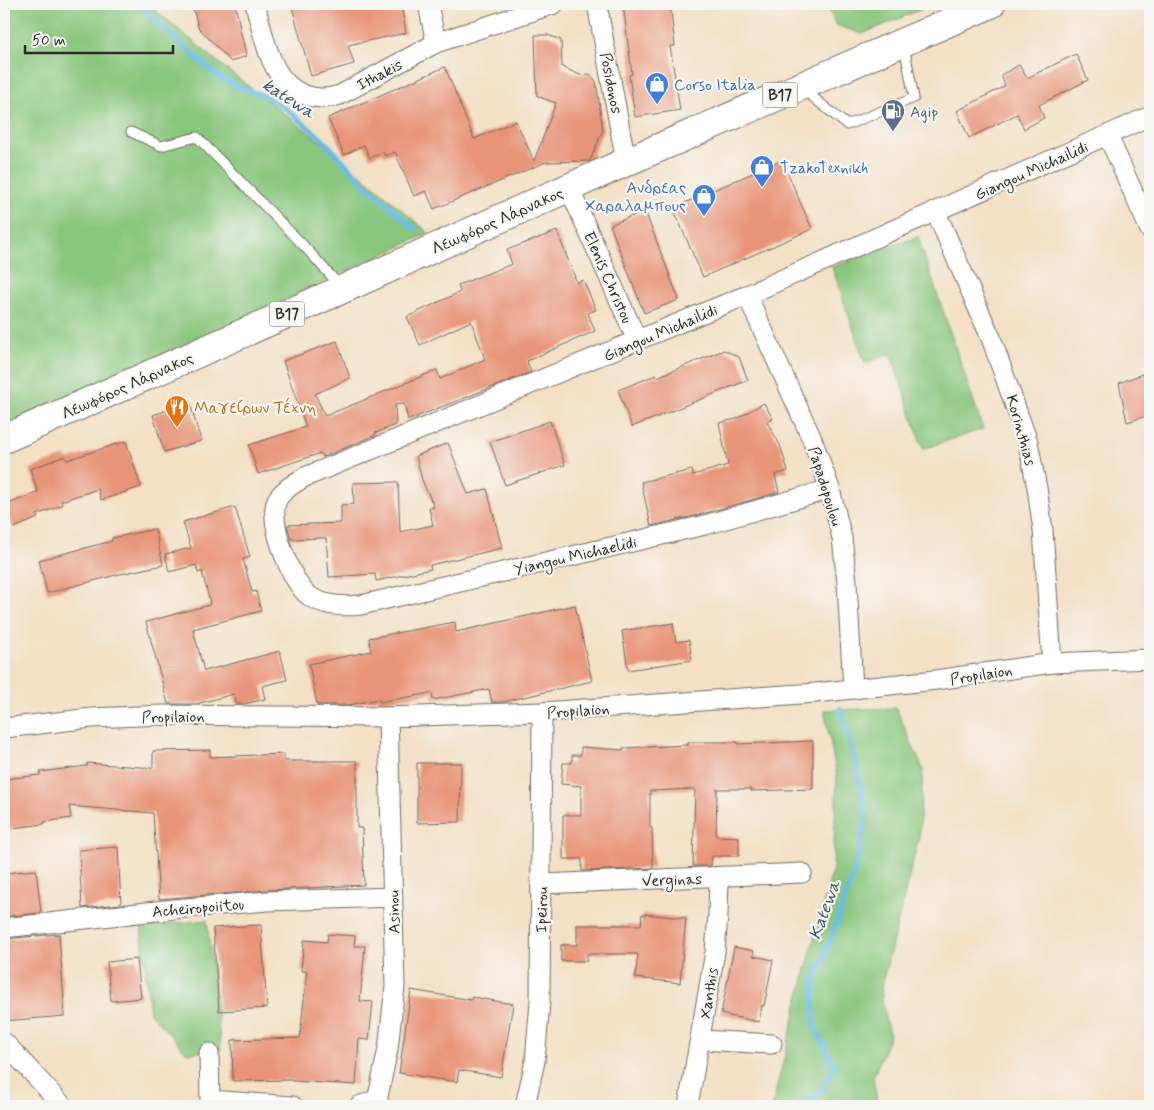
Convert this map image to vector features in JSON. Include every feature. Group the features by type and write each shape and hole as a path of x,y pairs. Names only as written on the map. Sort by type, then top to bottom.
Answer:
{"main road":[{"name":"Λεωφόρος Λάρνακος","path":"4,440 626,162 991,4"}],"street":[{"name":"Ithakis","path":"255,4 268,50 284,83 308,96 326,98 340,95 436,43 554,4"},
{"path":"428,4 436,43"},
{"name":"Posidonos","path":"597,4 626,162"},
{"name":"Giangou Michailidi","path":"318,601 308,595 293,576 276,527 275,506 279,497 305,477 747,295 1150,116"},
{"path":"1108,136 1150,230"},
{"name":"Elenis Christou","path":"569,188 637,340"},
{"name":"Korinthias","path":"936,212 991,338 1028,442 1043,530 1052,663"},
{"name":"Papadopoulou","path":"747,295 812,439 830,489 842,538 854,689"},
{"name":"Yiangou Michaelidi","path":"318,601 346,606 361,604 705,525 830,489"},
{"name":"Propilaion","path":"4,728 92,718 162,715 388,717 542,712 854,689 936,680 1052,663 1150,659"},
{"name":"Ipeirou","path":"526,1106 535,1061 540,1002 542,712"},
{"name":"Asinou","path":"377,1102 388,1048 395,986 388,717"},
{"name":"Verginas","path":"541,884 719,878 802,873"},
{"name":"Xanthis","path":"688,1106 715,952 719,878"},
{"name":"Acheiropoiitou","path":"4,928 174,909 267,901 393,897"},
{"path":"700,1040 772,1044"},
{"path":"4,1042 63,1106"},
{"path":"209,1053 210,1100 293,1106"},
{"path":"359,1106 377,1102"}],"lane":[{"path":"800,87 847,126 914,98 904,42"},
{"path":"131,132 161,146 197,137 304,246 343,290"}],"green space":[{"path":"4,4 148,4 230,72 335,153 429,233 207,336 4,426"},
{"path":"826,4 934,4 862,34 836,25"},
{"path":"918,237 983,429 923,449 891,354 865,363 832,267"},
{"path":"896,708 923,769 919,837 881,988 885,1019 890,1035 873,1078 878,1106 771,1106 833,868 837,776 824,710"},
{"path":"207,920 221,1050 187,1053 150,1013 141,927"}],"building":[{"path":"192,4 235,4 246,56 231,62 198,27"},
{"path":"291,4 401,4 406,33 348,45 354,64 311,76"},
{"path":"623,4 670,4 675,46 670,46 680,110 635,117 629,75 632,74"},
{"path":"535,35 548,35 561,40 562,67 580,75 590,74 596,81 603,130 590,161 546,162 434,209 426,191 414,196 395,152 385,156 383,152 370,158 364,145 344,155 328,118 445,67 474,139 516,121 534,161 556,103 537,96"},
{"path":"1076,54 1088,80 1039,105 1044,118 1024,129 1017,114 969,138 957,111 1005,86 1001,75 1019,65 1027,78"},
{"path":"782,160 812,229 703,277 673,208"},
{"path":"645,211 679,300 644,313 610,225"},
{"path":"557,231 577,283 583,280 596,310 588,313 595,331 527,361 531,372 408,420 404,404 395,405 396,425 323,457 321,453 258,474 249,445 306,427 283,361 337,341 350,378 315,394 325,416 437,370 440,379 485,359 471,321 420,345 407,317 460,292 458,285 512,264 507,250"},
{"path":"724,350 739,357 748,380 632,427 618,390 656,375 657,377"},
{"path":"1150,371 1150,415 1127,422 1119,383"},
{"name":"Μαγείρων Τέχνη","path":"190,403 201,441 164,452 153,415"},
{"path":"764,403 773,419 767,422 780,445 788,471 775,475 779,492 651,526 641,482 692,470 693,475 728,465 719,423 736,419"},
{"path":"550,421 565,465 505,485 490,442"},
{"path":"126,441 141,487 101,500 98,489 61,501 62,505 37,515 38,518 14,528 4,506 38,492 30,469 65,456 67,460"},
{"path":"448,443 468,494 487,489 502,548 430,565 431,569 376,581 375,574 329,577 326,538 291,539 287,525 341,523 341,505 354,504 353,483 398,482 400,532 433,525 429,508 434,507 422,480 416,456"},
{"path":"235,507 250,557 243,559 252,592 256,591 261,611 193,629 204,671 280,651 287,680 262,686 265,699 244,704 237,704 234,694 196,704 168,704 146,622 209,605 210,603 202,571 198,573 196,565 169,572 165,554 191,548 183,522"},
{"path":"155,529 163,565 47,593 39,560 112,541 112,538"},
{"path":"575,605 592,681 503,702 492,702 489,689 433,700 432,693 379,702 379,699 349,705 317,705 309,664 371,651 369,638 455,622 456,632"},
{"path":"673,623 676,642 689,640 692,660 628,670 622,631"},
{"path":"813,741 813,789 751,791 751,789 717,789 716,836 739,837 739,856 712,856 711,866 693,866 695,789 650,791 653,868 582,871 582,859 563,859 563,815 581,815 581,786 561,784 563,763 572,763 572,755 581,755 581,747 623,750 623,748 688,745 688,742 738,742 738,744"},
{"path":"210,750 210,757 284,754 285,761 357,761 357,828 362,828 364,885 266,890 159,899 153,813 69,806 71,818 44,822 44,824 4,829 4,779 40,775 40,772 87,766 87,763 153,768 153,751"},
{"path":"417,763 461,763 460,822 417,823"},
{"path":"118,847 121,904 82,908 79,850"},
{"path":"36,870 41,913 9,916 5,873"},
{"path":"642,914 686,918 680,983 635,978 638,954 587,954 587,961 561,961 561,945 577,945 577,925 641,925"},
{"path":"261,925 267,1008 219,1011 213,928"},
{"path":"59,934 65,1016 4,1021 4,939"},
{"path":"328,934 355,936 354,946 365,946 360,1001 373,1002 369,1040 359,1039 356,1085 292,1080 233,1081 232,1040 300,1038 307,971 301,971 304,940 327,942"},
{"path":"734,947 754,951 753,956 773,960 759,1022 721,1014"},
{"path":"137,959 141,998 111,1001 107,962"},
{"path":"411,990 471,1000 472,997 513,1004 501,1077 459,1070 457,1082 399,1073"}],"waterway":[{"name":"katewa","path":"137,4 217,76 265,96 286,109 321,138 365,184 415,229"},
{"name":"Katewa","path":"801,1106 820,1093 834,1066 814,1025 814,982 856,867 866,818 858,772 840,709"}],"place":[{"name":"Corso Italia","path":"657,105"},
{"name":"Agip","path":"893,132"},
{"name":"TzakoTexnikh","path":"762,188"},
{"name":"Ανδρεας Χαραλαμπους","path":"704,217"},
{"name":"Μαγείρων Τέχνη","path":"177,428"}]}
